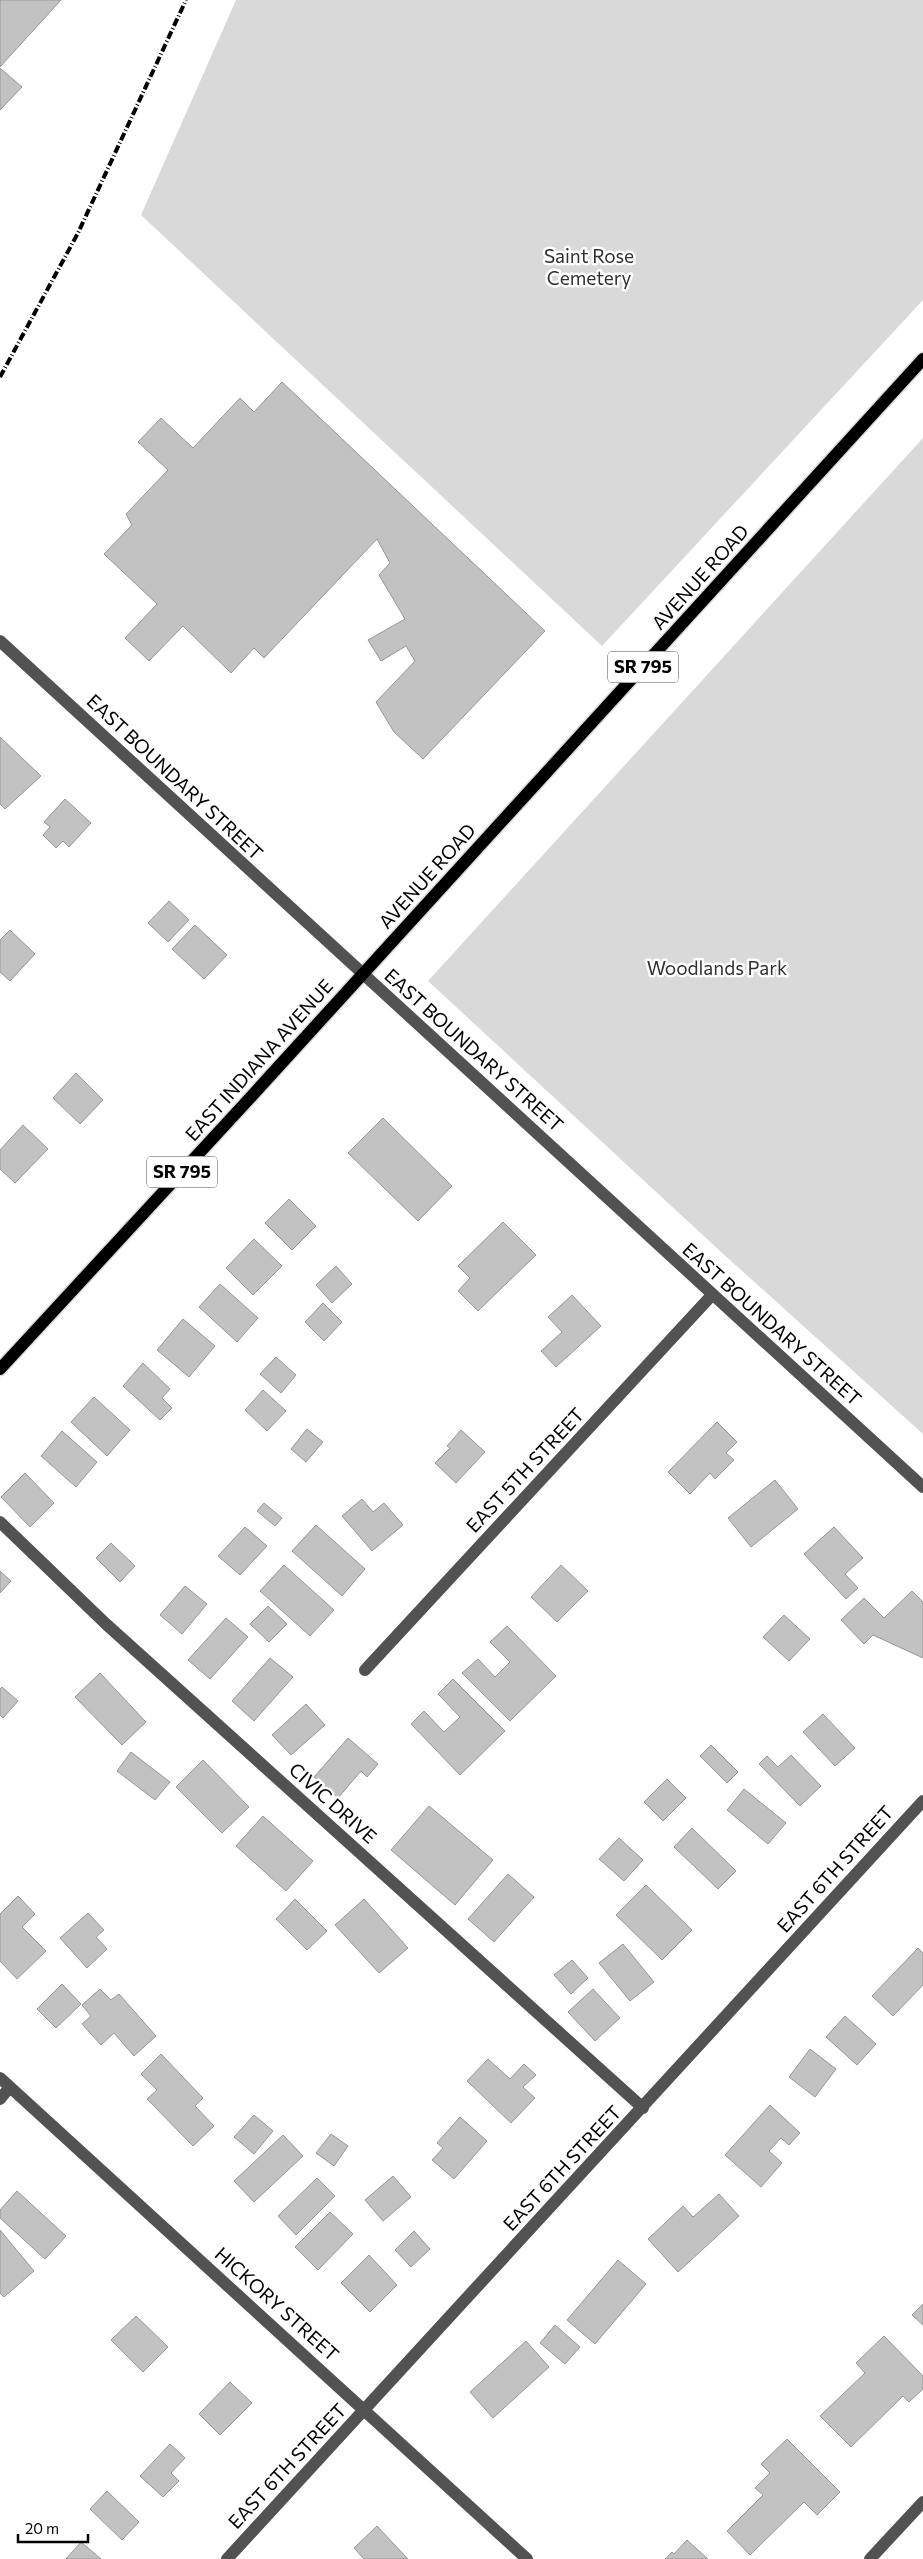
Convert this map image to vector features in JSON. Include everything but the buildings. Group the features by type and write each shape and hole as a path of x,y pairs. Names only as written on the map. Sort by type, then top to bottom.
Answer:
{"main road":[{"name":"AVENUE ROAD","path":"362,974 923,359"},
{"name":"EAST INDIANA AVENUE","path":"0,1369 362,974"}],"street":[{"name":"EAST BOUNDARY STREET","path":"0,641 712,1296 923,1487"},
{"name":"EAST 5TH STREET","path":"365,1670 712,1296"},
{"name":"CIVIC DRIVE","path":"0,1522 114,1631 643,2108"},
{"name":"EAST 6TH STREET","path":"227,2559 923,1801"},
{"name":"HICKORY STREET","path":"0,2078 527,2559"},
{"path":"0,2099 10,2087"},
{"path":"870,2559 923,2502"}],"green space":[{"name":"Saint Rose Cemetery","path":"236,0 923,0 923,300 602,646 141,215"},
{"name":"Woodlands Park","path":"923,438 923,1434 720,1251 428,981"}],"railway":[{"path":"0,377 78,233 186,0"}]}
